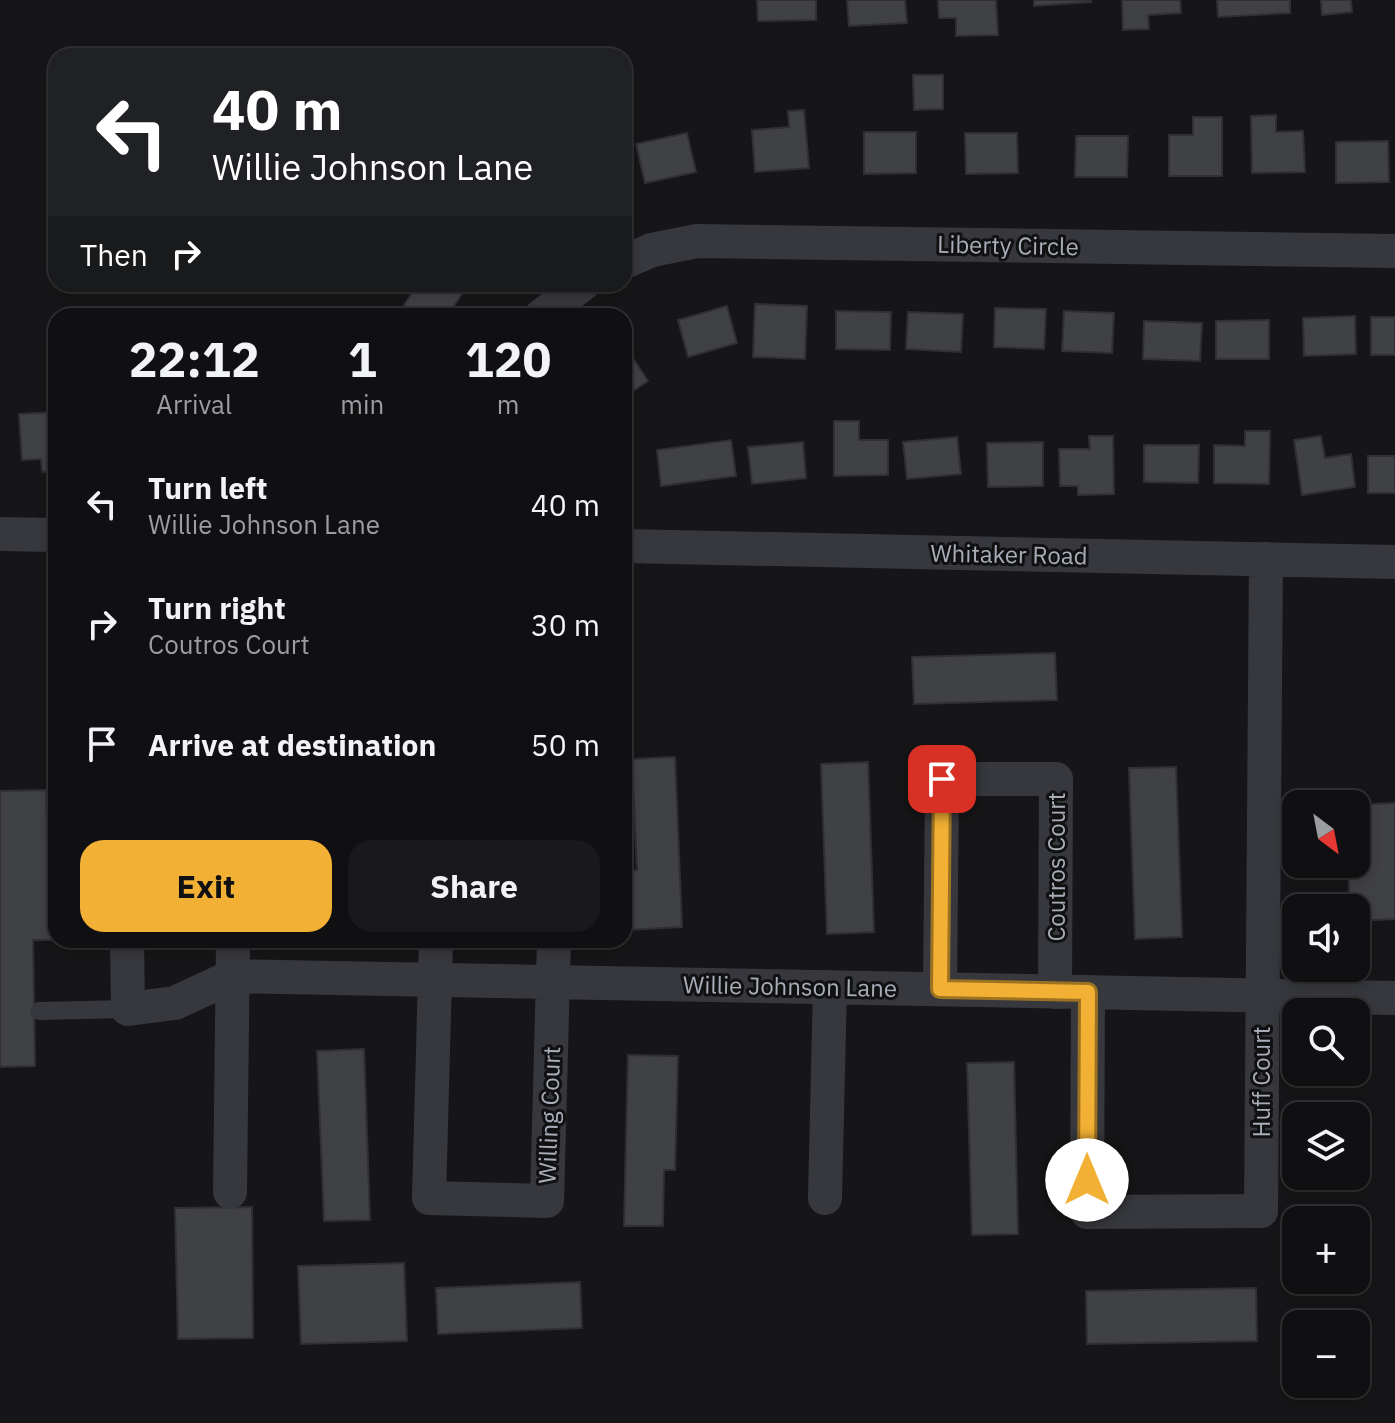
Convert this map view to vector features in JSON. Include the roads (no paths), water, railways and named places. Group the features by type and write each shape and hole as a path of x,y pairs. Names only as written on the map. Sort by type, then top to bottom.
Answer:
{"street":[{"name":"Liberty Circle","path":"632,259 652,250 697,241 737,240 1395,251"},
{"path":"552,308 572,292"},
{"path":"0,534 48,535"},
{"name":"Whitaker Road","path":"632,546 1395,562"},
{"name":"Huff Court","path":"1072,992 1087,1212 1261,1211 1266,559"},
{"name":"Coutros Court","path":"940,989 942,779 1056,779 1072,992"},
{"path":"127,948 128,1009 175,1003 233,976"},
{"path":"230,1192 233,948"},
{"name":"Willing Court","path":"436,948 429,1198 532,1201 547,1201 554,948"},
{"name":"Willie Johnson Lane","path":"233,976 1395,998"},
{"path":"825,1198 830,987"}],"lane":[{"path":"39,1011 128,1009"}]}
